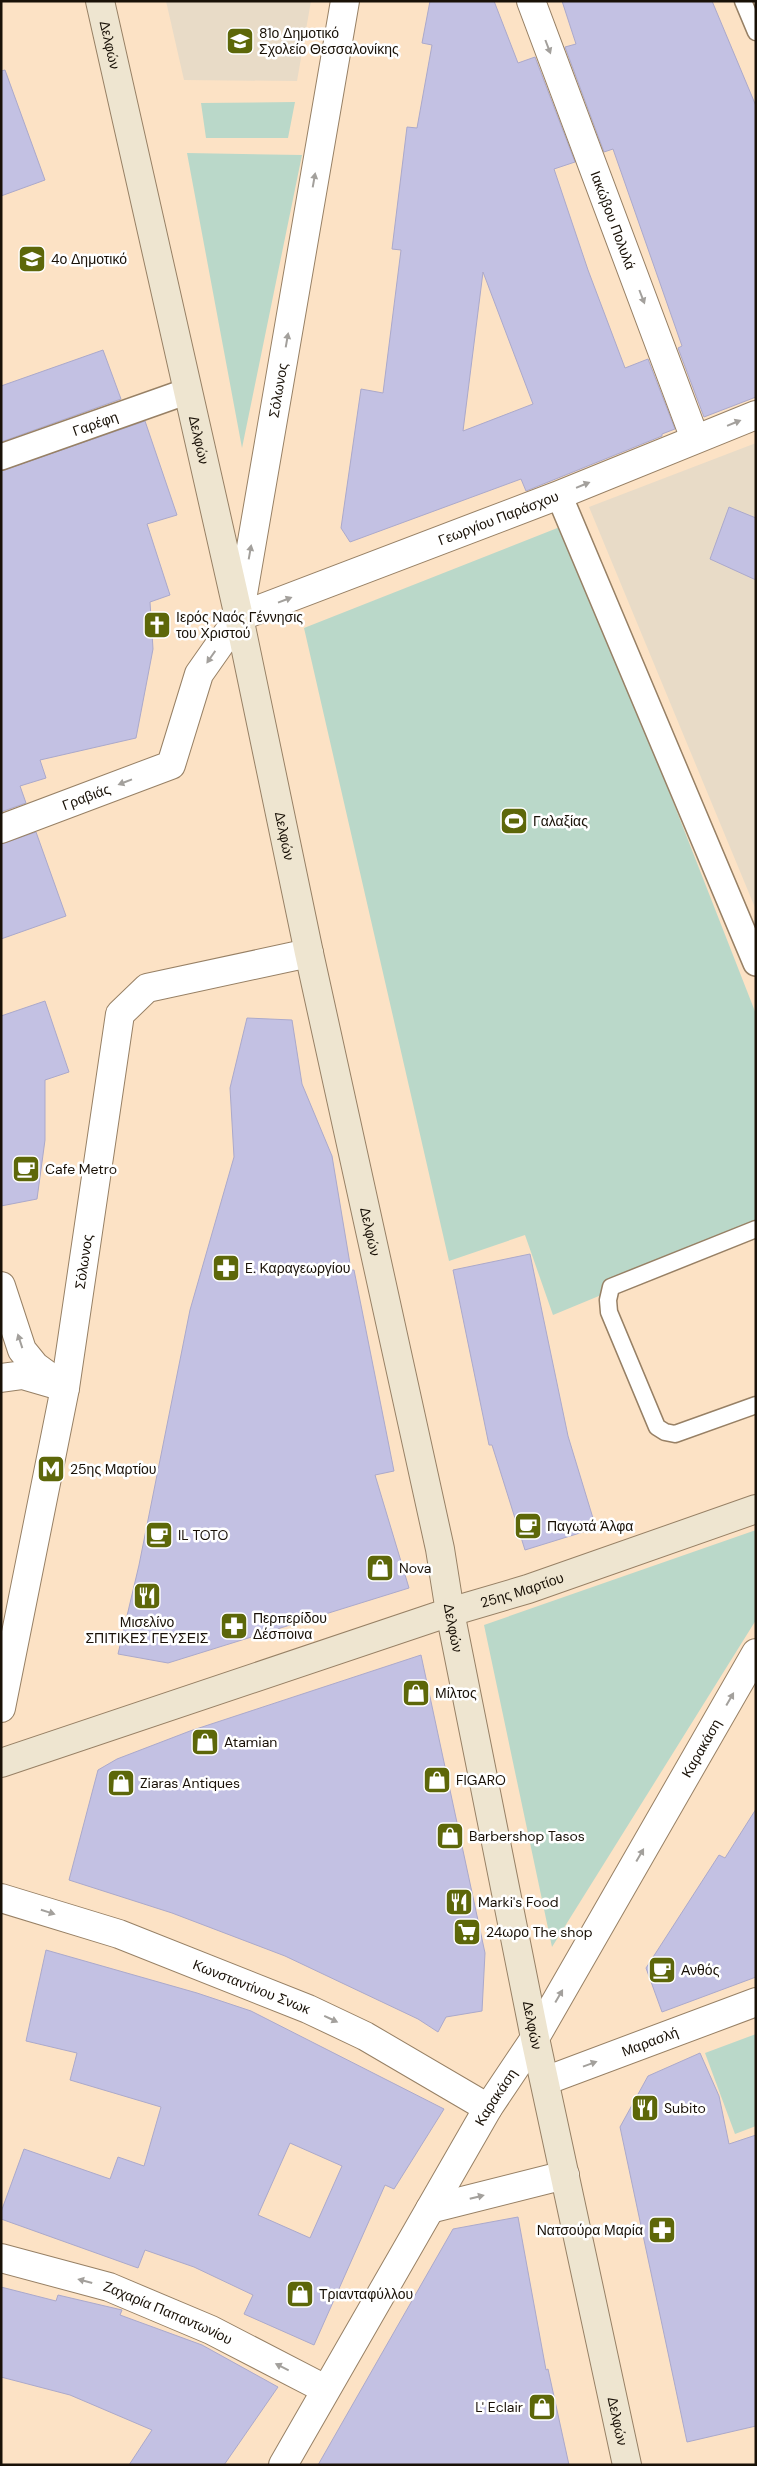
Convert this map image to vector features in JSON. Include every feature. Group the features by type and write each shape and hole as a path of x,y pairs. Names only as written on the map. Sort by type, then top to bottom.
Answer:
{"main road":[{"name":"Δελφών","path":"100,1 239,617 309,953 440,1549 450,1612 535,2038 627,2465"},
{"name":"25ης Μαρτίου","path":"1,1763 450,1612 528,1589 756,1509"}],"street":[{"name":"Σόλωνος","path":"171,765 200,674 239,617 345,1"},
{"name":"Ιακώβου Πολυλά","path":"531,1 695,439"},
{"name":"Γαρέφη","path":"1,458 188,391"},
{"name":"Γεωργίου Παράσχου","path":"239,617 559,495 756,415"},
{"path":"559,495 756,963"},
{"name":"Γραβιάς","path":"1,829 171,765"},
{"name":"Σόλωνος","path":"1,1708 65,1388 120,1014 147,988 309,953"},
{"path":"1,1286 22,1350 34,1366 65,1388"},
{"path":"1,1378 23,1375 65,1388"},
{"name":"Καρακάση","path":"283,2465 488,2108 535,2038 756,1653"},
{"name":"Κωνσταντίνου Σνωκ","path":"1,1898 119,1934 308,2009 365,2036 488,2108"},
{"name":"Μαρασλή","path":"545,2081 756,2002"},
{"path":"430,2209 565,2175"},
{"name":"Ζαχαρία Παπαντωνίου","path":"1,2258 109,2287 211,2330 325,2389"}],"lane":[{"path":"743,1 756,32"},
{"path":"756,1228 611,1287 608,1300 609,1312 657,1427 665,1432 675,1434 756,1405"}],"shaded area":[{"name":"81ο Δημοτικό Σχολείο Θεσσαλονίκης","path":"166,1 311,1 297,81 184,80"},
{"path":"756,443 756,910 589,507"}],"green space":[{"path":"295,102 288,138 206,138 201,103"},
{"path":"187,153 302,155 242,448"},
{"name":"Γαλαξίας","path":"565,525 756,1014 756,1231 553,1315 525,1235 449,1261 304,628"},
{"path":"756,1530 756,1620 552,1947 484,1625"},
{"path":"756,2034 756,2126 735,2134 705,2053"}],"building":[{"path":"430,1 494,1 518,63 535,57 575,162 554,169 588,270 625,368 648,359 675,429 526,491 521,479 350,542 341,528 361,389 383,393 401,250 392,249 407,127 417,128 432,45 422,43","holes":["483,272 533,404 463,431"]},
{"path":"562,1 712,1 756,106 756,397 704,417 678,348 682,346 613,149 604,152 565,47 576,44"},
{"path":"5,70 45,180 1,196 1,71"},
{"path":"103,350 121,399 1,442 1,386"},
{"path":"145,421 177,515 147,524 170,595 150,602 153,649 136,738 40,760 46,778 20,786 26,803 1,812 1,471"},
{"path":"729,507 756,518 756,580 710,559"},
{"path":"36,832 66,916 1,939 1,844"},
{"path":"45,1001 69,1072 45,1080 45,1140 37,1199 1,1206 1,1016"},
{"path":"247,1018 292,1020 302,1084 332,1156 351,1270 354,1270 394,1471 375,1475 409,1588 168,1663 118,1654 139,1565 190,1310 234,1157 230,1088"},
{"path":"530,1254 568,1436 596,1528 525,1550 492,1445 489,1445 453,1270"},
{"path":"421,1655 485,1953 482,2011 446,2017 438,2032 418,2019 285,1956 172,1913 69,1880 98,1770 117,1759 190,1731"},
{"path":"756,1809 756,1977 662,2012 646,1968 719,1855 725,1858"},
{"path":"46,1950 197,1993 251,2011 444,2109 394,2189 385,2185 314,2345 244,2314 253,2295 194,2267 145,2250 138,2268 1,2219 1,2212 24,2149 110,2179 118,2157 144,2166 161,2107 70,2080 77,2053 26,2041","holes":["290,2143 342,2166 310,2238 258,2215"]},
{"path":"700,2053 719,2096 729,2144 756,2135 756,2426 687,2442 620,2127 648,2076"},
{"path":"518,2217 546,2370 548,2369 569,2465 318,2465 453,2229"},
{"path":"1,2287 56,2301 58,2295 122,2310 120,2315 202,2345 278,2387 224,2465 129,2465 152,2430 70,2395 1,2377"}],"place":[{"name":"81ο Δημοτικό Σχολείο Θεσσαλονίκης","path":"240,41"},
{"name":"4ο Δημοτικό","path":"32,259"},
{"name":"Ιερός Ναός Γέννησις του Χριστού","path":"157,625"},
{"name":"Γαλαξίας","path":"514,821"},
{"name":"Cafe Metro","path":"26,1169"},
{"name":"E. Καραγεωργίου","path":"226,1268"},
{"name":"25ης Μαρτίου","path":"51,1469"},
{"name":"Παγωτά Άλφα","path":"528,1526"},
{"name":"IL TOTO","path":"159,1535"},
{"name":"Nova","path":"380,1568"},
{"name":"Μισελίνο ΣΠΙΤΙΚΕΣ ΓΕΥΣΕΙΣ","path":"147,1596"},
{"name":"Περπερίδου Δέσποινα","path":"234,1626"},
{"name":"Μίλτος","path":"416,1693"},
{"name":"Atamian","path":"205,1742"},
{"name":"FIGARO","path":"437,1780"},
{"name":"Ziaras Antiques","path":"121,1783"},
{"name":"Barbershop Tasos","path":"450,1836"},
{"name":"Marki's Food","path":"459,1902"},
{"name":"24ωρο The shop","path":"467,1932"},
{"name":"Ανθός","path":"662,1970"},
{"name":"Subito","path":"645,2108"},
{"name":"Νατσούρα Μαρία","path":"662,2230"},
{"name":"Τριανταφύλλου","path":"300,2294"},
{"name":"L' Eclair","path":"542,2407"}]}
